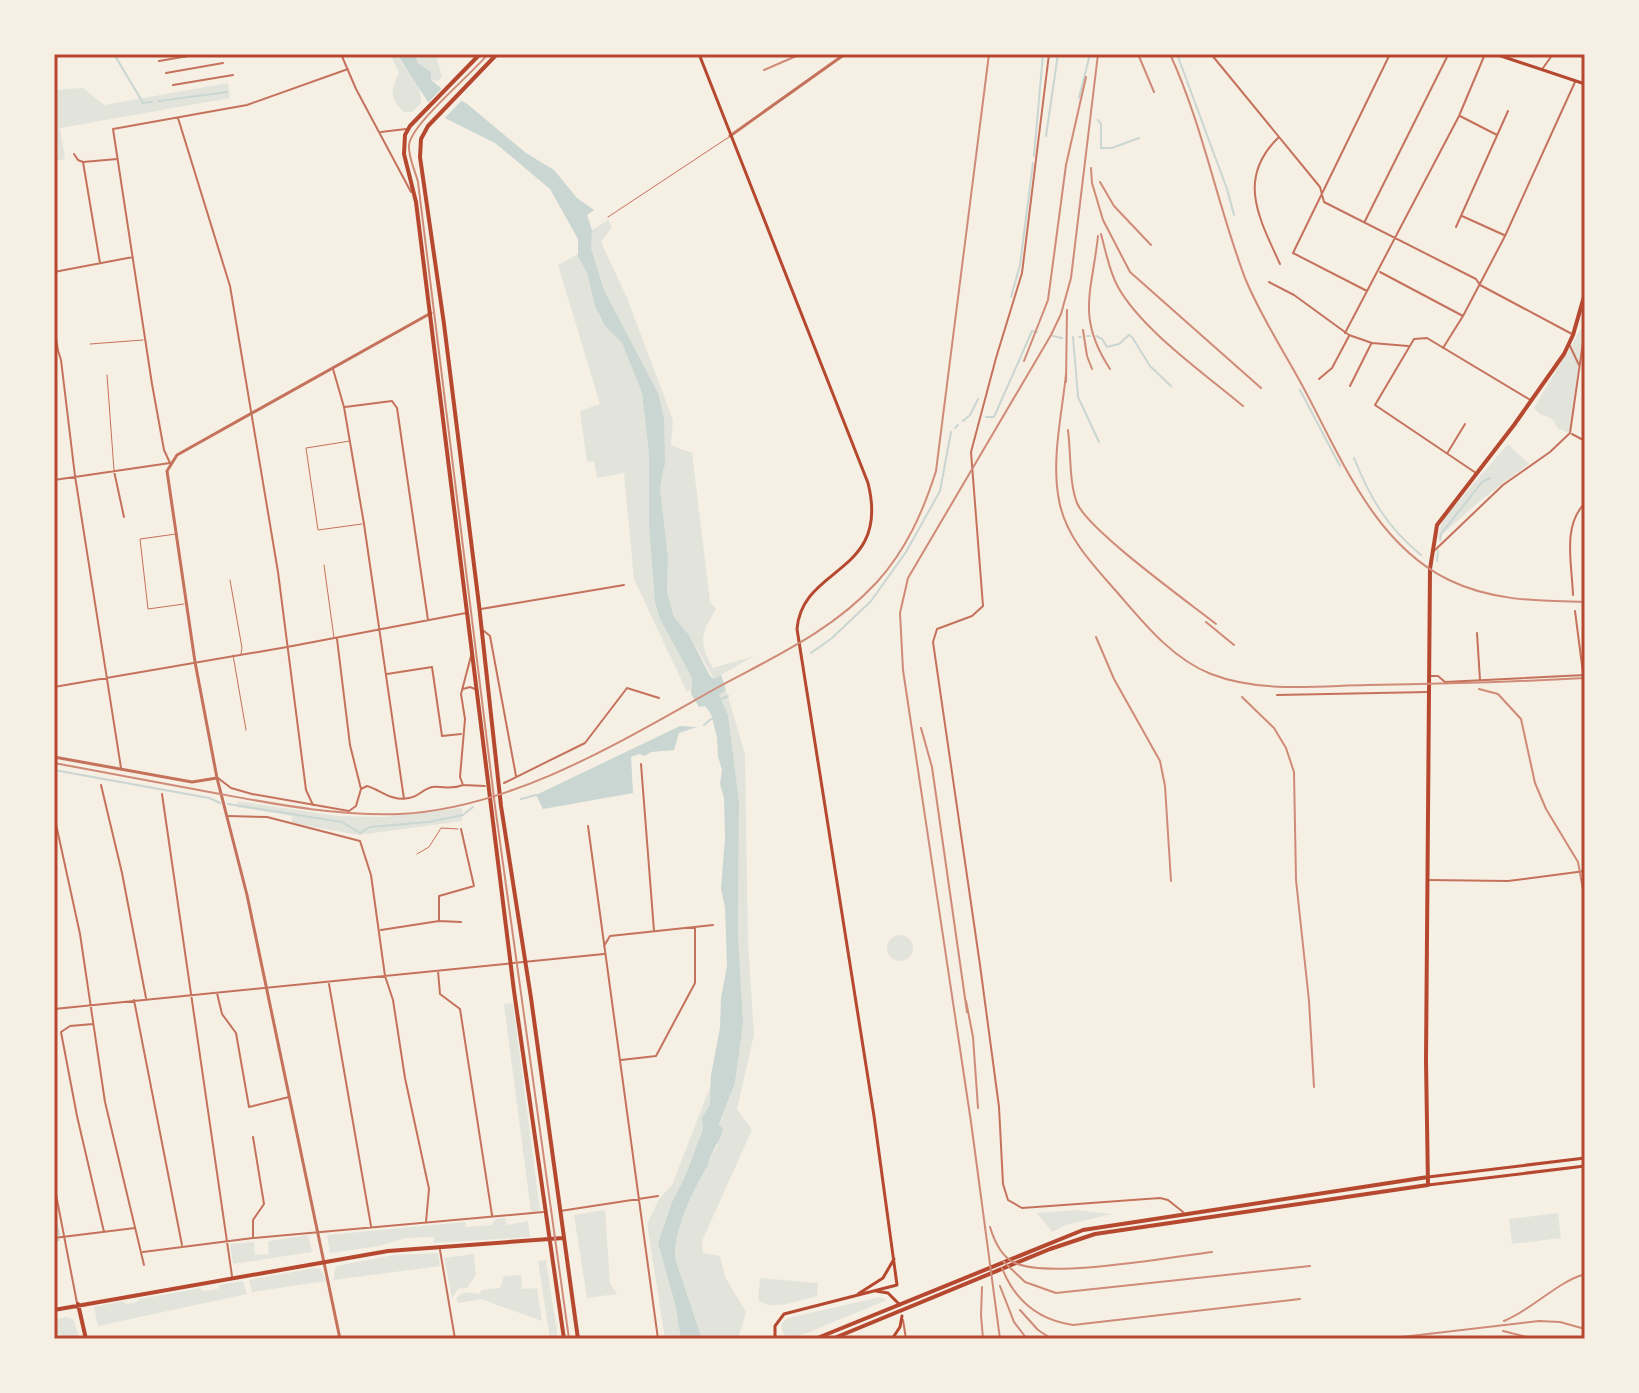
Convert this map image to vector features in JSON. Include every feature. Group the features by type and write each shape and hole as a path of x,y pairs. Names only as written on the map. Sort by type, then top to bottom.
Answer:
{"main road":[{"path":"480,54 410,126 405,135 404,154 416,202 431,313 487,783 564,1339"},
{"path":"497,54 428,126 421,139 420,157 480,610 501,806 578,1339"},
{"path":"699,54 770,228 871,495 871,521 864,545 847,565 810,595 800,613 797,629 874,1116 897,1285 784,1314 775,1326 776,1338"},
{"path":"1495,54 1585,84"},
{"path":"1428,1185 1429,676 1435,532 1441,519 1532,401 1569,344 1582,314 1585,293"},
{"path":"431,313 440,309"},
{"path":"466,612 480,610"},
{"path":"815,1339 1047,1242 1094,1227 1428,1177 1585,1158"},
{"path":"836,1338 1050,1249 1107,1232 1428,1185 1585,1166"},
{"path":"54,1310 388,1251 563,1238"},
{"path":"856,1295 883,1278 894,1259"},
{"path":"873,1291 888,1293 900,1305"},
{"path":"78,1304 86,1339"},
{"path":"892,1339 900,1327 902,1316"}],"street":[{"path":"159,61 200,54"},
{"path":"341,54 416,202"},
{"path":"730,136 845,54"},
{"path":"1049,54 1022,273 971,452 983,606 972,616 937,629 933,642 999,1107 1005,1192 1014,1205 1022,1208 1160,1198 1168,1200 1185,1213"},
{"path":"1211,54 1320,187 1324,202 1476,279 1480,285 1573,335"},
{"path":"1368,291 1293,253 1390,54"},
{"path":"1364,222 1447,57 1445,54"},
{"path":"1319,379 1332,368 1368,291 1459,116 1485,54"},
{"path":"1542,69 1553,54"},
{"path":"166,73 223,63"},
{"path":"170,463 164,450 113,129 247,105 348,69"},
{"path":"173,85 233,75"},
{"path":"1443,348 1505,236 1575,81"},
{"path":"1456,227 1508,111"},
{"path":"1459,116 1497,136"},
{"path":"178,118 222,255 278,572 306,790 313,805"},
{"path":"380,132 396,132 410,126"},
{"path":"1280,136 1264,152 1253,186 1260,220 1280,264"},
{"path":"74,154 83,162 118,159"},
{"path":"83,162 100,263"},
{"path":"1461,216 1505,236"},
{"path":"54,272 134,257"},
{"path":"1379,271 1463,316"},
{"path":"1269,282 1294,295 1347,334 1372,343 1409,346"},
{"path":"54,299 55,343 61,360 75,476 121,770"},
{"path":"340,1339 266,987 217,778 195,662 167,471 177,455 431,313"},
{"path":"1432,553 1503,485 1550,452 1570,433 1585,328"},
{"path":"1477,474 1375,405 1414,339 1427,338 1532,401"},
{"path":"1350,386 1372,343"},
{"path":"1569,344 1579,366"},
{"path":"333,368 344,407 364,524 404,799"},
{"path":"344,407 392,401 397,408 428,620"},
{"path":"1447,453 1465,424"},
{"path":"1570,433 1585,441"},
{"path":"54,480 170,463"},
{"path":"114,470 124,517"},
{"path":"1573,595 1570,530 1574,514 1585,503"},
{"path":"480,610 624,585"},
{"path":"1429,676 1438,676 1444,682 1584,675 1575,611"},
{"path":"54,687 466,612"},
{"path":"480,627 490,636 516,777"},
{"path":"1477,633 1480,681"},
{"path":"54,757 192,782 217,778 231,788 252,794 349,811 356,806 361,789 350,745 335,638"},
{"path":"463,785 460,777 462,690 473,651"},
{"path":"386,674 432,667 442,736 463,733"},
{"path":"462,690 474,688 478,697"},
{"path":"504,783 585,743 600,719 627,688 659,698"},
{"path":"1277,695 1429,692"},
{"path":"641,764 654,931"},
{"path":"361,789 367,786 382,795 404,799 426,788 452,789 487,783"},
{"path":"101,785 122,873 146,999"},
{"path":"162,794 232,1277"},
{"path":"54,815 92,1005 105,1102 144,1265"},
{"path":"227,816 267,817 360,841 371,875 385,976 393,1000 405,1078 429,1189 426,1222"},
{"path":"588,826 658,1339"},
{"path":"439,921 439,896 474,886 461,829"},
{"path":"1428,880 1508,881 1585,871"},
{"path":"379,930 439,921 461,922"},
{"path":"603,948 610,936 713,925"},
{"path":"620,1060 656,1056 695,983 695,927"},
{"path":"54,1009 604,954"},
{"path":"438,971 440,994 460,1009 493,1217"},
{"path":"328,983 371,1227"},
{"path":"217,993 222,1014 236,1033 249,1107 290,1097"},
{"path":"134,1000 183,1246"},
{"path":"93,1024 70,1026 61,1032 104,1232"},
{"path":"253,1137 264,1204 253,1220 253,1238"},
{"path":"54,1184 78,1304"},
{"path":"559,1212 658,1196"},
{"path":"141,1253 253,1238 544,1212"},
{"path":"54,1238 136,1228"},
{"path":"440,1247 455,1339"},
{"path":"902,1316 906,1339"}],"lane":[{"path":"608,217 730,136"},
{"path":"90,344 146,339"},
{"path":"107,375 114,470"},
{"path":"350,441 306,448 318,530 364,524"},
{"path":"176,534 140,539 148,609 187,604"},
{"path":"324,565 335,638"},
{"path":"230,580 241,654"},
{"path":"233,655 246,730"},
{"path":"417,854 429,847 441,828 461,829"}],"shaded area":[{"path":"390,54 397,54 419,89 421,103 412,112 404,112 394,98 393,89 399,73"},
{"path":"397,54 414,54 419,64 431,72 431,80 466,103 526,153 554,170 577,198 594,210 587,215 592,230 591,248 604,290 658,393 664,418 665,463 660,488 668,557 667,592 674,617 689,635 710,676 714,679 721,675 726,690 719,695 728,715 739,801 738,935 743,1023 735,1083 719,1124 722,1134 686,1210 678,1234 675,1258 702,1339 681,1339 658,1243 703,1129 702,1118 710,1104 711,1075 727,966 725,907 721,889 724,798 717,737 711,714 705,706 699,707 691,694 692,678 660,619 655,603 649,526 649,454 642,393 622,343 605,326 595,306 587,273 578,256 578,239 550,189 495,143 435,113"},
{"path":"415,54 436,54 442,77 437,81 431,80 431,72 419,64"},
{"path":"228,83 230,98 60,128 65,159 54,161 54,90 83,88 104,105"},
{"path":"608,220 612,227 601,242 627,298 673,420 671,445 692,453 710,602 716,609 703,638 705,651 713,668 754,656 714,679 689,635 674,617 667,592 668,557 660,488 664,443 658,393 604,290 591,248 592,230"},
{"path":"578,254 587,273 595,306 605,326 622,343 642,393 649,454 649,526 655,603 660,619 692,678 691,690 687,692 634,579 624,473 597,478 594,461 587,462 580,411 600,404 558,265"},
{"path":"1584,324 1569,433 1557,428 1552,419 1534,408"},
{"path":"1508,444 1529,464 1481,500 1437,539 1447,514"},
{"path":"726,690 745,754 748,943 754,1035 737,1109 752,1130 702,1241 703,1253 720,1256 725,1277 746,1312 739,1336 767,1339 702,1339 675,1258 678,1234 686,1210 717,1147 719,1125 735,1083 743,1023 738,935 739,801 728,715 719,695"},
{"path":"680,726 697,727 679,733 674,750 631,757 633,793 543,809 536,795"},
{"path":"238,801 338,816 384,817 462,808 462,821 359,835 292,823 292,816 237,807"},
{"path":"900,935 910,938 913,948 910,958 900,961 890,958 887,948 890,938"},
{"path":"513,1003 540,1211 531,1212 504,1004"},
{"path":"711,1085 710,1104 702,1119 703,1129 658,1243 681,1339 665,1339 647,1224 659,1199 672,1185"},
{"path":"605,1210 610,1283 617,1294 587,1298 574,1215"},
{"path":"1075,1210 1112,1214 1066,1225 1052,1232 1037,1213"},
{"path":"1558,1213 1561,1238 1512,1244 1509,1219"},
{"path":"505,1218 507,1225 528,1221 530,1237 434,1243 434,1237 406,1238 379,1246 330,1253 327,1235 465,1222 466,1227 491,1225 496,1219"},
{"path":"308,1235 312,1252 233,1264 230,1244 254,1242 255,1255 269,1254 268,1241"},
{"path":"438,1253 440,1266 333,1280 336,1266 394,1255"},
{"path":"474,1254 476,1275 467,1288 458,1289 452,1298 444,1258"},
{"path":"546,1260 558,1339 550,1339 538,1261"},
{"path":"321,1269 326,1281 252,1292 249,1280"},
{"path":"521,1275 522,1289 537,1288 542,1321 481,1299 458,1303 456,1298 465,1293 480,1294 481,1290 500,1288 504,1276"},
{"path":"760,1278 818,1283 817,1296 786,1304 764,1303 758,1300"},
{"path":"243,1281 247,1294 98,1326 94,1307 122,1301 127,1304 201,1288 203,1291 218,1289 219,1285"},
{"path":"880,1297 887,1300 795,1338 787,1338 783,1333 781,1324 788,1318"},
{"path":"73,1319 80,1339 64,1339 60,1334 54,1336 54,1320"}],"pier":[{"path":"444,86 464,98 442,121 432,116 425,106"}],"waterway":[{"path":"114,54 143,103 152,102"},
{"path":"1034,156 1043,54"},
{"path":"1046,136 1058,54"},
{"path":"1079,98 1090,54"},
{"path":"1177,54 1234,215"},
{"path":"159,101 227,92"},
{"path":"1098,120 1101,124 1101,148 1112,148 1139,138"},
{"path":"1011,297 1020,265 1033,163"},
{"path":"986,417 994,417 1032,331 1037,332"},
{"path":"1096,336 1107,347 1119,344 1129,335 1150,366 1171,386"},
{"path":"1053,336 1062,338"},
{"path":"1073,337 1078,397 1099,442"},
{"path":"1300,390 1340,466"},
{"path":"963,421 970,415 978,399"},
{"path":"955,428 958,425"},
{"path":"811,653 832,638 871,601 906,552 940,491 951,432"},
{"path":"1354,458 1381,511 1398,534 1421,555"},
{"path":"1440,540 1441,534 1482,482 1490,478"},
{"path":"1437,561 1438,551"},
{"path":"721,699 728,696"},
{"path":"704,725 711,719"},
{"path":"54,770 209,798 220,803"},
{"path":"521,799 536,795"},
{"path":"228,804 342,822 360,833 370,827 428,822 463,815 473,807"},
{"path":"54,1206 55,1213"},
{"path":"56,1220 59,1235"},
{"path":"54,1240 59,1240"}],"tram line":[{"path":"488,54 420,125 412,136 409,150 418,182 495,806 569,1339"}],"railway":[{"path":"764,70 801,54"},
{"path":"54,763 309,809 377,814 443,809 485,799 567,768 784,652 842,614 877,582 897,557 919,516 936,471 989,54"},
{"path":"1000,1339 971,1122 903,670 900,613 908,578 1061,314 1071,278 1098,54"},
{"path":"1138,54 1154,92"},
{"path":"1170,54 1192,109 1251,292 1345,468 1379,520 1399,544 1422,564 1465,587 1499,596 1585,602"},
{"path":"1024,361 1048,300 1066,165 1086,77"},
{"path":"1091,168 1103,220 1130,272 1261,388"},
{"path":"1100,182 1114,206 1151,245"},
{"path":"1101,234 1118,287 1142,319 1175,351 1243,406"},
{"path":"1098,236 1090,289 1090,319 1099,351 1110,369"},
{"path":"1066,382 1067,310"},
{"path":"1083,330 1092,369"},
{"path":"1066,374 1056,469 1059,500 1067,526 1089,560 1148,627 1171,649 1197,667 1230,680 1288,687 1585,678"},
{"path":"1068,430 1073,486 1077,503 1085,515 1118,547 1216,624"},
{"path":"1206,622 1234,645"},
{"path":"1096,637 1114,679 1160,761 1165,786 1171,881"},
{"path":"1479,689 1498,694 1521,719 1535,783 1546,809 1578,862 1585,901"},
{"path":"1242,697 1274,728 1286,748 1294,772 1296,880 1309,1001 1314,1087"},
{"path":"921,728 932,767 967,1012"},
{"path":"966,1001 973,1037 978,1108"},
{"path":"990,1227 1004,1255 1013,1262 1029,1267 1109,1266 1212,1252"},
{"path":"1003,1261 1025,1282 1056,1293 1310,1266"},
{"path":"1002,1268 1007,1280 1029,1307 1049,1319 1073,1325 1300,1299"},
{"path":"1504,1321 1585,1274"},
{"path":"1000,1286 1014,1322 1027,1339"},
{"path":"982,1287 983,1339"},
{"path":"1020,1310 1038,1330 1052,1339"},
{"path":"1385,1339 1539,1321 1560,1322 1585,1329"},
{"path":"1503,1331 1535,1339"},
{"path":"1256,1339 1269,1337"}]}
